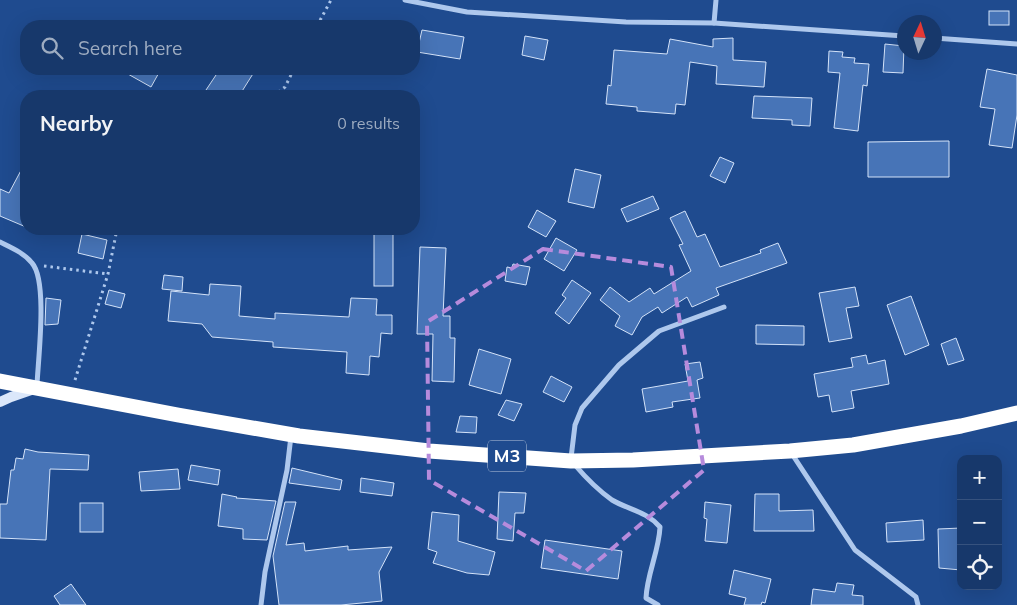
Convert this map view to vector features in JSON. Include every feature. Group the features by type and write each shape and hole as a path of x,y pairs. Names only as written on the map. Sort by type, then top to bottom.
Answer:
{"highway":[{"name":"M3","path":"0,381 291,434 429,451 571,461 633,460 790,451 863,443 961,426 1017,413"}],"main road":[{"path":"0,402 11,396 36,388"}],"street":[{"path":"405,0 476,13 626,22 714,23 897,36"},
{"path":"714,23 716,0"},
{"path":"942,39 1017,44"},
{"path":"0,242 19,252 34,264 40,285 40,334 36,388"},
{"path":"658,605 646,598 646,589 660,541 660,527 652,518 613,500 590,482 571,461 575,425 582,408 619,365 659,331 724,307"},
{"path":"261,605 291,434"},
{"path":"790,451 855,550 916,597 918,605"}],"path":[{"path":"320,20 331,0"},
{"path":"281,90 291,75"},
{"path":"70,395 108,274 116,235"},
{"path":"34,264 108,274"}],"highlighted area":[{"path":"543,249 671,267 704,470 586,571 429,480 427,322"}],"building":[{"path":"989,11 1009,11 1009,25 989,25"},
{"path":"422,30 464,37 460,59 420,52"},
{"path":"525,36 548,40 544,60 522,55"},
{"path":"733,38 733,60 766,62 764,87 716,84 717,66 690,62 685,105 676,104 675,114 637,111 637,107 606,104 608,85 611,86 614,50 667,54 670,39 713,47 713,39"},
{"path":"885,44 897,45 897,60 903,60 903,73 883,72"},
{"path":"829,51 843,52 842,57 855,58 854,63 869,64 867,86 863,85 858,131 834,128 840,73 828,72"},
{"path":"987,69 1017,75 1017,115 1012,148 989,145 995,109 980,107"},
{"path":"130,75 158,75 151,87"},
{"path":"216,75 252,75 243,90 206,90"},
{"path":"754,96 812,98 810,126 792,125 792,120 752,118"},
{"path":"949,141 949,177 868,177 868,142"},
{"path":"720,157 734,163 725,183 710,176"},
{"path":"575,169 601,175 594,208 568,202"},
{"path":"20,172 20,224 0,216 0,189 9,193"},
{"path":"653,196 659,209 627,222 621,209"},
{"path":"537,210 556,221 546,237 528,227"},
{"path":"685,211 697,237 705,234 720,267 761,253 760,250 778,243 787,263 716,288 719,295 692,307 687,297 662,313 658,307 642,317 632,335 615,326 620,316 600,300 610,287 629,302 650,288 654,294 691,271 679,245 683,244 670,218"},
{"path":"82,235 107,240 103,259 78,253"},
{"path":"374,235 393,235 393,286 374,286"},
{"path":"556,238 577,250 564,271 544,259"},
{"path":"420,247 446,248 443,316 450,316 450,338 455,338 454,382 432,381 433,334 417,334"},
{"path":"513,264 530,267 526,285 505,281 507,267 512,268"},
{"path":"164,275 183,277 182,291 162,289"},
{"path":"572,280 591,293 569,324 555,313 566,298 562,295"},
{"path":"210,284 241,286 239,316 275,319 275,313 349,317 351,298 377,299 376,315 392,315 392,334 381,333 379,357 370,356 369,375 346,373 347,352 273,347 273,342 212,337 202,324 168,321 171,291 209,295"},
{"path":"855,287 859,306 846,308 852,338 829,342 819,293"},
{"path":"109,290 125,294 121,308 105,304"},
{"path":"911,296 929,345 905,355 887,305"},
{"path":"46,298 61,300 58,324 45,325"},
{"path":"756,325 804,326 804,345 756,344"},
{"path":"956,338 964,360 948,365 941,344"},
{"path":"479,349 511,359 501,394 469,385"},
{"path":"866,355 868,364 885,360 889,384 851,391 854,408 832,412 829,395 818,397 814,374 853,367 851,358"},
{"path":"700,362 703,378 697,380 700,398 672,402 673,407 646,412 642,389 688,381 685,364"},
{"path":"551,376 572,387 564,402 543,392"},
{"path":"506,400 522,404 514,421 498,415"},
{"path":"460,416 477,417 476,433 456,432"},
{"path":"25,449 38,452 89,455 88,470 50,469 46,540 0,538 0,504 7,504 11,470 14,470 16,458 23,459"},
{"path":"191,465 220,470 218,485 188,480"},
{"path":"292,468 342,480 340,490 289,483"},
{"path":"178,469 180,489 141,491 139,472"},
{"path":"361,478 394,483 392,496 360,492"},
{"path":"499,492 526,493 524,513 515,513 513,541 497,539"},
{"path":"222,494 236,498 276,501 267,540 243,539 243,529 218,526"},
{"path":"755,494 779,494 779,511 813,510 814,531 754,531"},
{"path":"285,502 296,502 286,545 304,543 305,551 348,546 348,550 392,547 379,572 382,601 341,605 279,605 273,556"},
{"path":"705,502 731,505 727,543 705,541 707,519 704,518"},
{"path":"80,503 103,503 103,532 80,532"},
{"path":"432,512 459,515 458,541 495,552 489,575 467,573 433,563 437,552 428,549"},
{"path":"923,520 924,540 887,542 886,523"},
{"path":"957,528 957,570 939,568 938,529"},
{"path":"545,540 622,551 618,579 541,568"},
{"path":"734,570 771,579 765,603 762,602 761,605 744,605 746,598 729,594"},
{"path":"837,583 854,585 852,595 863,596 863,605 811,605 813,589 835,592"},
{"path":"71,584 86,605 60,605 54,596"}]}
